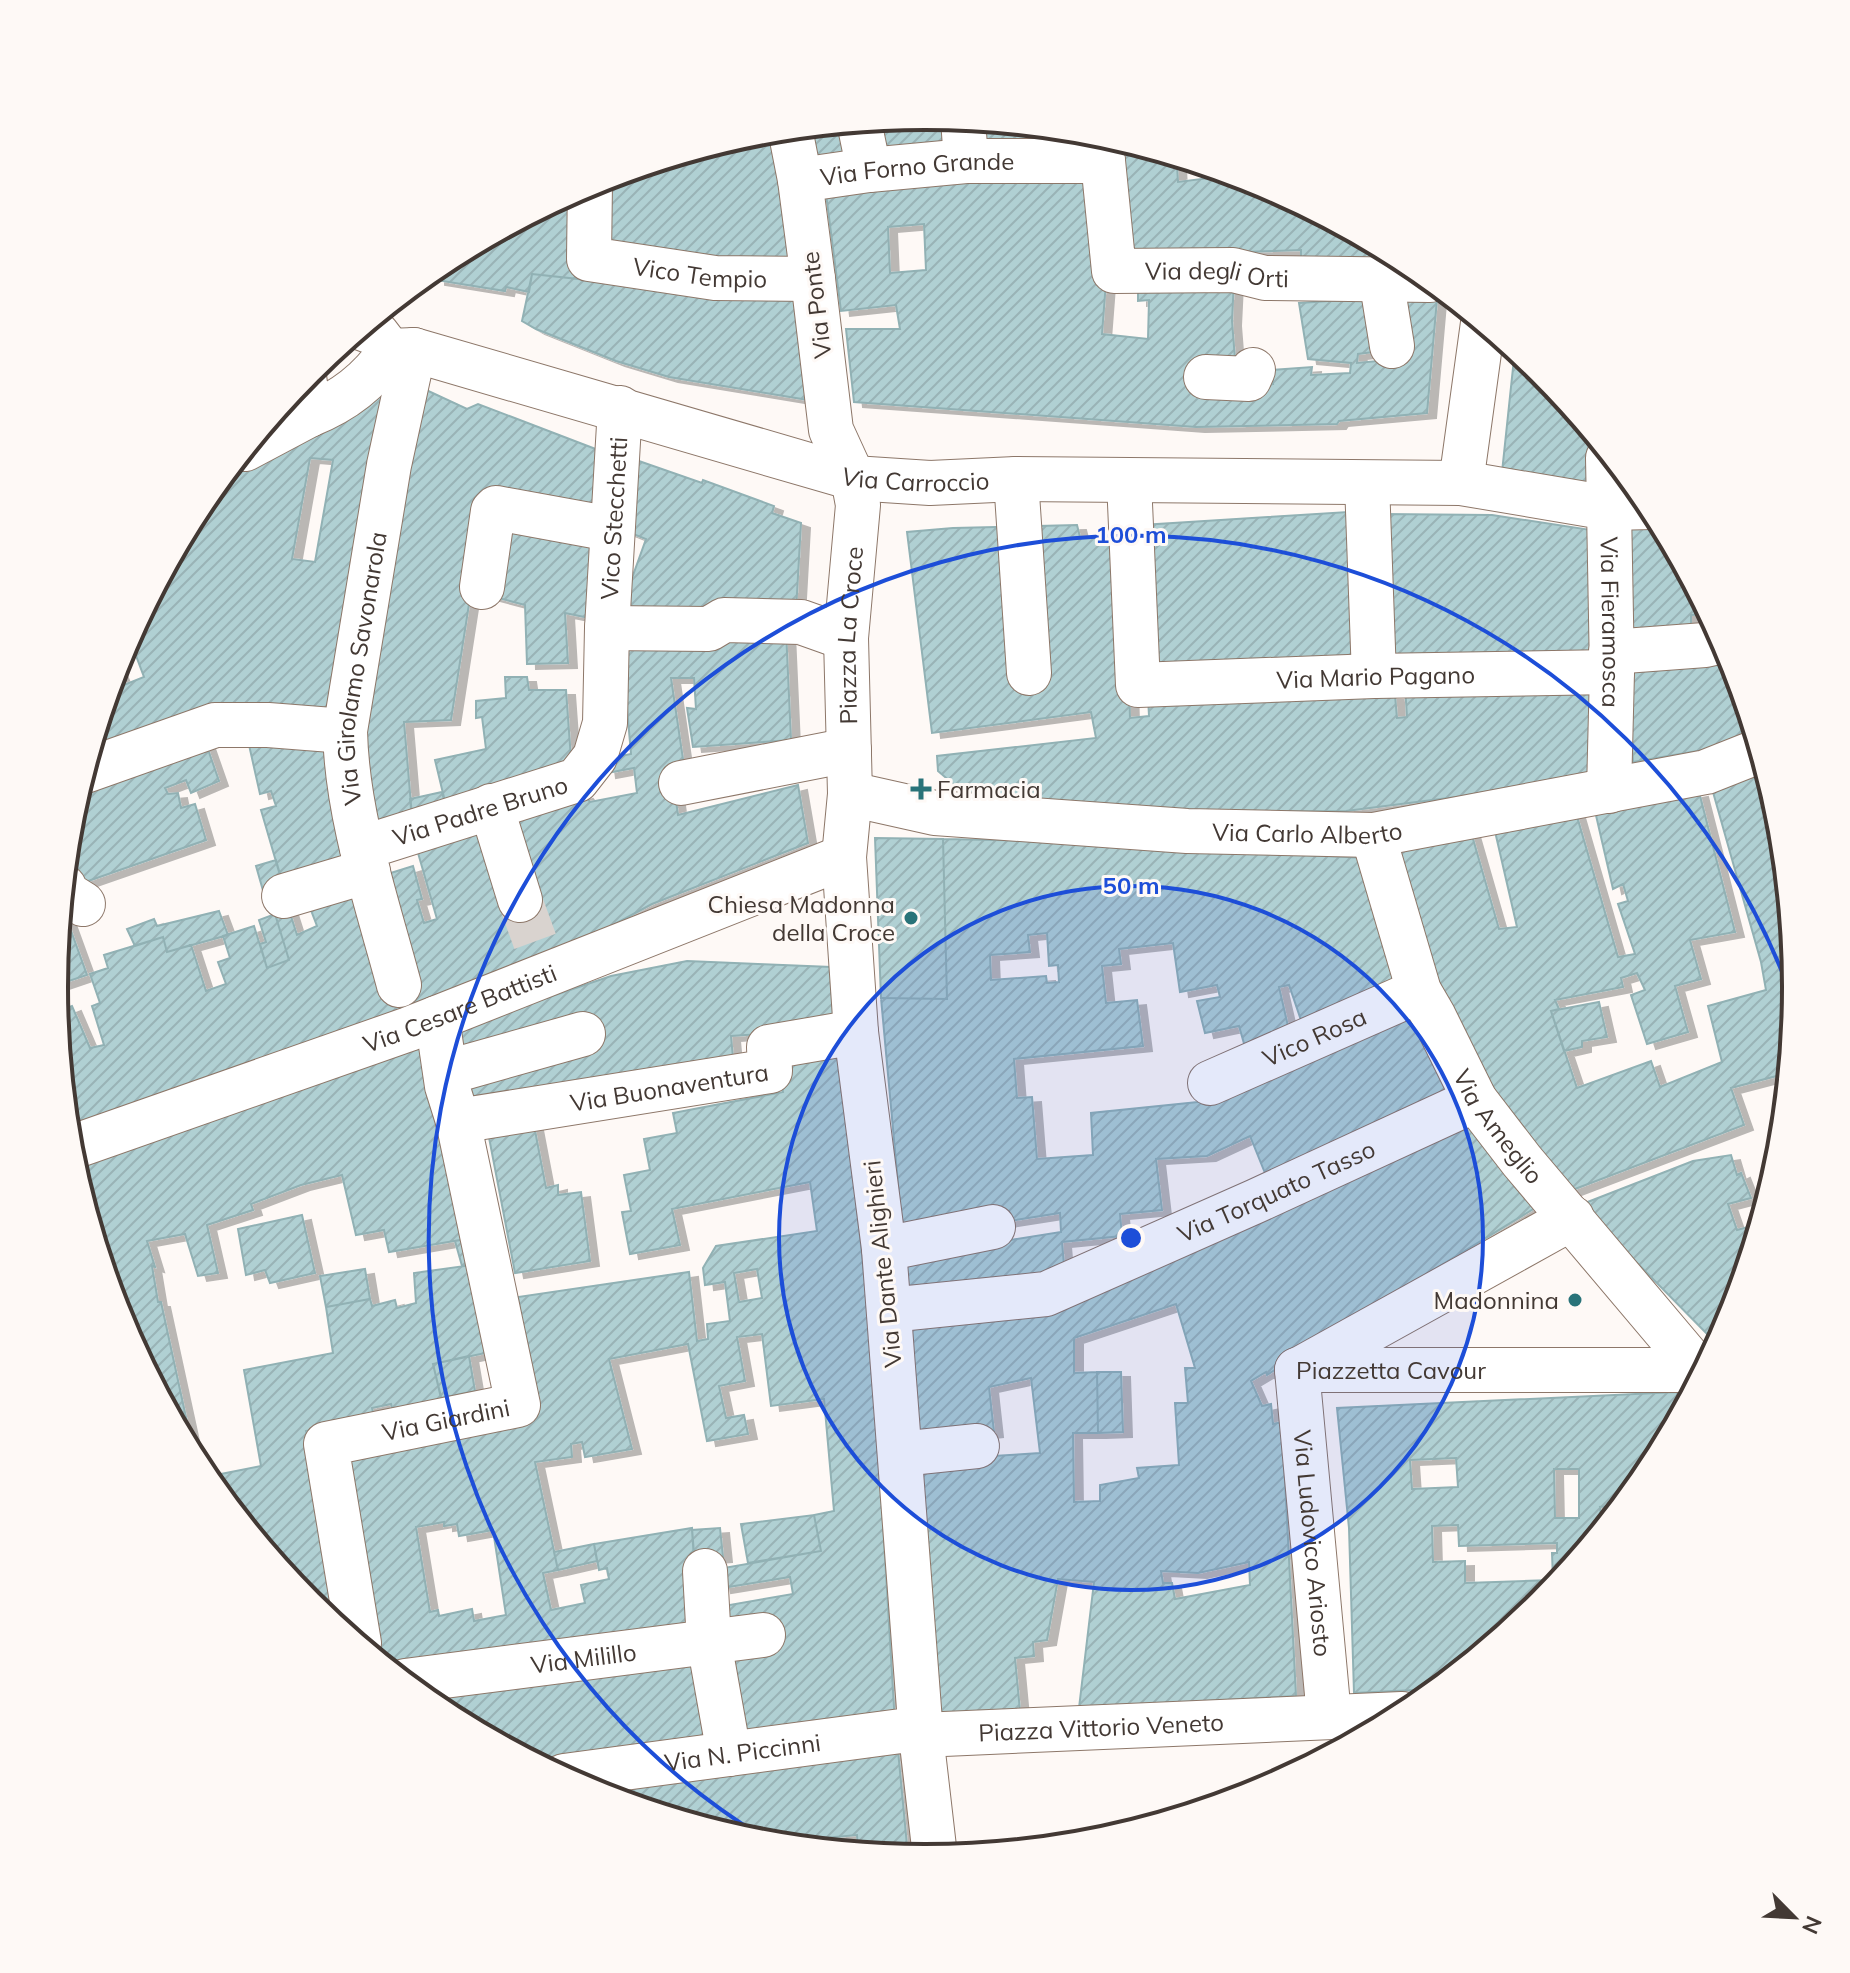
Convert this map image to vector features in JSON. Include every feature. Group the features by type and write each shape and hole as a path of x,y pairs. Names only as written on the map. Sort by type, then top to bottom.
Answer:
{"street":[{"path":"861,132 869,170"},
{"name":"Via Ponte","path":"792,140 800,180 831,430 853,478"},
{"name":"Via Forno Grande","path":"800,180 869,170 964,140 1108,150"},
{"name":"Via degli Orti","path":"1112,151 1114,271 1233,270 1265,278 1408,279"},
{"name":"Vico Tempio","path":"590,198 589,259 715,278 813,279"},
{"path":"1381,278 1392,346"},
{"path":"1461,483 1481,335"},
{"path":"306,396 330,407 376,373 388,343"},
{"name":"Via Carroccio","path":"388,343 853,478 930,483 1016,479 1461,483"},
{"name":"Via Girolamo Savonarola","path":"388,343 389,465 345,731 346,770 365,859 413,1012"},
{"path":"1206,377 1249,379 1253,370"},
{"name":"Vico Stecchetti","path":"607,628 620,408"},
{"name":"Piazza La Croce","path":"850,794 846,638 858,505 853,478"},
{"path":"1016,479 1029,673"},
{"name":"Via Mario Pagano","path":"1129,481 1138,685 1374,676 1611,662 1710,644"},
{"path":"1367,483 1374,676"},
{"name":"Via Fieramosca","path":"1461,483 1630,508 1611,662 1609,791"},
{"path":"1620,486 1630,508"},
{"path":"482,587 493,511 496,508 611,529"},
{"path":"607,628 709,629 724,620 801,622 846,638"},
{"name":"Via Padre Bruno","path":"284,896 491,806 577,780 595,757 605,723 607,628"},
{"path":"97,767 215,725 268,725 345,731"},
{"path":"681,783 849,750"},
{"name":"Via Carlo Alberto","path":"850,794 935,813 1187,831 1373,835 1706,772 1750,755"},
{"name":"Via Dante Alighieri","path":"850,794 844,857 856,1032 884,1249 921,1735"},
{"path":"491,806 520,900"},
{"name":"Via Ameglio","path":"1373,835 1419,991 1475,1100 1522,1161 1695,1363"},
{"name":"Via Cesare Battisti","path":"82,1143 413,1012 546,969 844,857"},
{"name":"Vico Rosa","path":"1210,1083 1419,991"},
{"name":"Via Giardini","path":"356,1628 326,1444 518,1405 458,1121 447,1086 413,1012"},
{"name":"Via Buonaventura","path":"458,1121 770,1071 769,1047 856,1032"},
{"path":"452,1071 583,1034"},
{"name":"Via Torquato Tasso","path":"889,1310 1046,1294 1475,1100"},
{"name":"Piazzetta Cavour","path":"1297,1370 1572,1218"},
{"path":"884,1249 993,1227"},
{"name":"Piazzetta Cavour","path":"1297,1370 1691,1371"},
{"name":"Via Ludovico Ariosto","path":"1297,1370 1329,1716"},
{"path":"900,1454 977,1446"},
{"path":"705,1571 709,1642 729,1754"},
{"name":"Via Milillo","path":"421,1679 763,1635"},
{"name":"Piazza Vittorio Veneto","path":"921,1735 1376,1715"},
{"name":"Via N. Piccinni","path":"586,1773 901,1731 921,1735"},
{"path":"921,1735 934,1844"}],"building":[{"path":"869,131 955,131 956,148 873,158"},
{"path":"975,131 1043,138 976,147"},
{"path":"855,132 859,160 815,163 808,138"},
{"path":"776,143 800,269 604,254 601,194 703,159"},
{"path":"1082,144 1105,149 1103,155 1080,154"},
{"path":"1123,153 1177,168 1178,182 1208,178 1253,195 1304,218 1383,263 1301,259 1301,250 1120,257 1127,187"},
{"path":"1096,170 1107,269 1102,334 1148,339 1149,300 1138,301 1138,280 1234,280 1232,321 1236,372 1194,381 1273,384 1272,370 1312,367 1311,375 1350,373 1351,363 1308,359 1299,303 1374,298 1382,351 1358,354 1357,363 1399,359 1392,299 1437,300 1427,413 1339,421 1337,424 1196,427 854,402 846,329 900,329 896,305 841,311 825,186","holes":["924,224 926,270 890,273 888,227"]},
{"path":"580,203 588,280 532,274 529,292 506,287 505,291 440,281 497,244"},
{"path":"532,274 588,280 798,290 808,400 669,377 616,361 536,329 522,321"},
{"path":"1513,364 1569,421 1601,460 1602,496 1501,482"},
{"path":"395,389 341,714 100,755 123,684 144,677 135,654 156,607 212,510 244,467","holes":["310,458 333,460 315,562 292,559"]},
{"path":"424,389 467,409 478,404 606,453 601,524 485,501 451,720 404,722 413,828 371,839 358,755"},
{"path":"636,460 774,506 772,513 801,523 796,611 621,621 617,580 632,578 646,539 618,528"},
{"path":"1348,512 1355,664 1146,672 1142,525"},
{"path":"1382,514 1492,515 1591,530 1593,661 1391,663"},
{"path":"501,516 607,538 599,620 565,613 568,663 527,664 525,605 491,596"},
{"path":"1619,516 1642,516 1697,615 1691,615 1691,639 1627,641"},
{"path":"1077,525 1080,537 1125,539 1130,718 1149,716 1148,696 1395,695 1397,718 1407,717 1405,686 1594,684 1593,772 1456,797 1346,811 1242,812 972,800 938,771 937,756 1096,738 1091,712 932,733 907,532"},
{"path":"786,630 791,740 693,747 687,708 696,709 694,678 671,678 684,766 671,765 678,815 798,785 808,843 652,904 550,959 81,1134 69,1007 72,1006 90,1048 104,1045 92,1006 100,1003 90,974 108,968 104,955 163,937 167,952 191,945 206,991 226,984 218,962 230,958 223,936 254,926 267,968 289,960 275,914 289,910 297,935 317,926 309,905 413,866 422,899 417,900 424,923 437,919 416,846 584,794 590,802 637,793 634,768 607,773 605,759 631,754 621,638"},
{"path":"1715,655 1745,738 1721,747 1633,762 1627,658"},
{"path":"505,677 527,677 529,690 566,690 572,773 447,810 435,760 486,749 482,717 476,718 476,701 506,698"},
{"path":"204,738 219,781 191,793 186,780 165,788 168,794 178,793 181,808 195,804 206,840 74,886 94,776"},
{"path":"325,739 357,864 284,889 261,810 276,806 271,791 260,794 249,745"},
{"path":"1755,773 1766,819 1780,930 1782,986 1777,1076 1731,1088 1744,1125 1567,1192 1531,1151 1455,1031 1394,847 1471,832 1499,929 1517,927 1494,827 1576,813 1618,957 1635,954 1618,904 1628,901 1623,884 1613,889 1595,811 1699,792 1735,932 1690,940 1701,979 1675,986 1688,1032 1647,1044 1631,995 1645,990 1637,973 1621,978 1623,987 1555,1000 1559,1009 1551,1011 1577,1088 1651,1061 1660,1087 1722,1062 1708,1006 1766,990 1761,962 1711,785"},
{"path":"442,792 449,819 413,828 410,799"},
{"name":"Chiesa Madonna della Croce","path":"875,838 943,839 947,999 881,998"},
{"path":"943,839 1365,858 1403,985 1304,1029 1289,985 1279,987 1290,1035 1247,1054 1239,1026 1205,1033 1197,1001 1220,997 1217,985 1180,992 1173,943 1119,949 1121,964 1102,966 1106,1003 1137,1000 1143,1046 1014,1059 1017,1098 1032,1097 1037,1159 1093,1155 1091,1113 1198,1102 1407,1004 1453,1096 1269,1183 1250,1136 1207,1156 1156,1159 1162,1210 1120,1214 1122,1236 1062,1242 1065,1277 905,1302 902,1257 1061,1232 1060,1213 903,1238 881,998 947,999","holes":["1047,933 1049,966 1058,965 1059,982 1047,983 1046,976 991,980 990,955 1030,952 1028,935"]},
{"path":"276,860 284,889 264,894 256,866"},
{"path":"219,911 228,935 167,952 163,937 135,946 127,929 154,919 157,926"},
{"path":"275,914 289,960 267,968 260,944 266,942 259,920"},
{"path":"70,928 87,975 68,981"},
{"path":"687,961 831,967 873,1357 895,1724 738,1744 718,1607 793,1594 790,1577 722,1588 718,1569 821,1551 814,1515 834,1511 824,1399 771,1406 762,1334 737,1337 745,1381 719,1386 726,1418 744,1415 748,1434 707,1441 688,1344 609,1359 632,1449 585,1457 582,1442 571,1444 572,1457 535,1462 558,1570 543,1573 551,1610 585,1603 581,1585 609,1579 607,1568 599,1570 594,1544 692,1528 700,1632 401,1664 374,1642 349,1461 537,1417 518,1297 689,1272 697,1341 708,1339 707,1324 730,1321 725,1282 705,1285 703,1268 716,1246 817,1231 810,1182 672,1209 680,1245 630,1254 622,1212 631,1211 624,1175 650,1170 644,1139 677,1133 673,1113 783,1092 781,1076 761,1034 731,1036 733,1058 464,1108 449,1031 611,976","holes":["757,1269 762,1298 739,1302 734,1273","444,1522 444,1526 457,1524 459,1536 493,1530 506,1615 474,1621 472,1609 439,1616 438,1610 430,1612 416,1527"]},
{"path":"1599,1002 1607,1037 1582,1041 1582,1047 1564,1051 1551,1011"},
{"path":"428,1039 472,1238 389,1252 384,1230 356,1235 342,1175 301,1185 251,1204 253,1210 207,1225 218,1273 198,1276 185,1234 147,1241 155,1267 152,1266 158,1302 161,1302 187,1421 156,1366 133,1314 113,1262 86,1162"},
{"path":"1468,1113 1535,1208 1267,1375 1266,1372 1251,1381 1262,1406 1271,1404 1273,1424 1282,1422 1296,1696 1079,1708 1094,1582 1058,1579 1047,1640 1033,1642 1034,1656 1015,1658 1020,1711 933,1717 907,1316 1286,1205","holes":["1176,1304 1195,1368 1185,1368 1188,1403 1175,1403 1179,1465 1137,1468 1139,1478 1100,1485 1100,1501 1074,1502 1073,1433 1098,1433 1097,1372 1074,1373 1074,1338","1031,1378 1040,1453 977,1457 977,1434 994,1432 989,1387","1249,1562 1250,1585 1175,1599 1172,1583 1163,1583 1161,1571 1198,1573"]},
{"path":"533,1120 546,1188 558,1185 558,1195 581,1192 590,1261 515,1273 487,1127"},
{"path":"1731,1155 1737,1175 1741,1173 1751,1198 1728,1204 1737,1230 1747,1227 1708,1335 1580,1205 1693,1161"},
{"path":"302,1215 315,1273 270,1283 265,1270 246,1275 238,1229"},
{"path":"472,1238 479,1264 462,1266 455,1241"},
{"path":"479,1264 495,1351 433,1364 442,1401 393,1412 391,1404 372,1408 374,1416 306,1431 341,1613 281,1552 220,1474 261,1466 244,1370 333,1353 326,1307 370,1299 372,1306 395,1300 397,1308 416,1303 414,1273"},
{"path":"365,1269 370,1299 326,1307 320,1276"},
{"path":"469,1356 475,1391 441,1398 433,1364"},
{"path":"1097,1372 1121,1372 1123,1432 1098,1433"},
{"path":"1677,1392 1638,1463 1606,1506 1600,1507 1601,1513 1553,1569 1552,1553 1557,1553 1557,1543 1459,1546 1458,1525 1432,1526 1433,1562 1465,1561 1465,1583 1542,1580 1490,1631 1413,1690 1354,1693 1349,1528 1337,1408","holes":["1456,1458 1458,1487 1412,1489 1410,1460","1554,1469 1579,1469 1579,1518 1555,1518"]},
{"path":"814,1515 821,1551 748,1563 741,1524"},
{"path":"720,1528 723,1557 694,1559 692,1530"},
{"path":"594,1544 597,1561 558,1570 554,1552"},
{"path":"703,1661 716,1740 562,1762 496,1729 439,1692"},
{"path":"897,1740 907,1843 857,1841 857,1835 813,1836 758,1827 703,1814 619,1786"}],"tunnel":[{"path":"520,900 543,963"}],"place":[{"name":"Farmacia","path":"921,789"},
{"name":"Chiesa Madonna della Croce","path":"911,918"},
{"name":"Madonnina","path":"1575,1300"}]}
